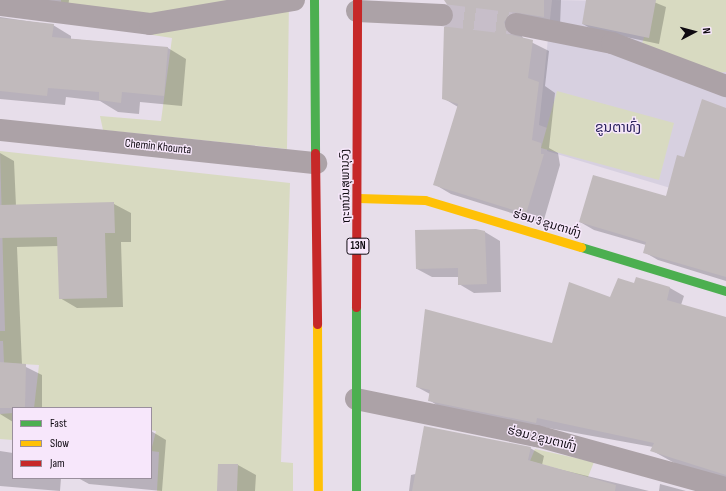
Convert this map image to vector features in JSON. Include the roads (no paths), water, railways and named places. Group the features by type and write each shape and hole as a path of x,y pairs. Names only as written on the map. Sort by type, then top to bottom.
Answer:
{"main road":[{"path":"314,0 318,491"},
{"name":"ຖະຫນົນສຸພານຸວົງ","path":"356,491 358,198 357,6"},
{"name":"ຮ່ອມ 3 ຂູນຕາທົ່ງ","path":"358,198 425,200 726,291"}],"street":[{"path":"0,5 150,24 294,0"},
{"path":"357,6 442,15"},
{"path":"516,24 612,44 726,86"},
{"name":"Chemin Khounta","path":"0,130 316,163"},
{"name":"ຮ່ອມ 2 ຂູນຕາທົ່ງ","path":"356,400 537,436 726,488"}],"tunnel":[{"path":"442,15 516,24"}],"district":[{"name":"ຂູນຕາທົ່ງ","path":"618,128"}]}
